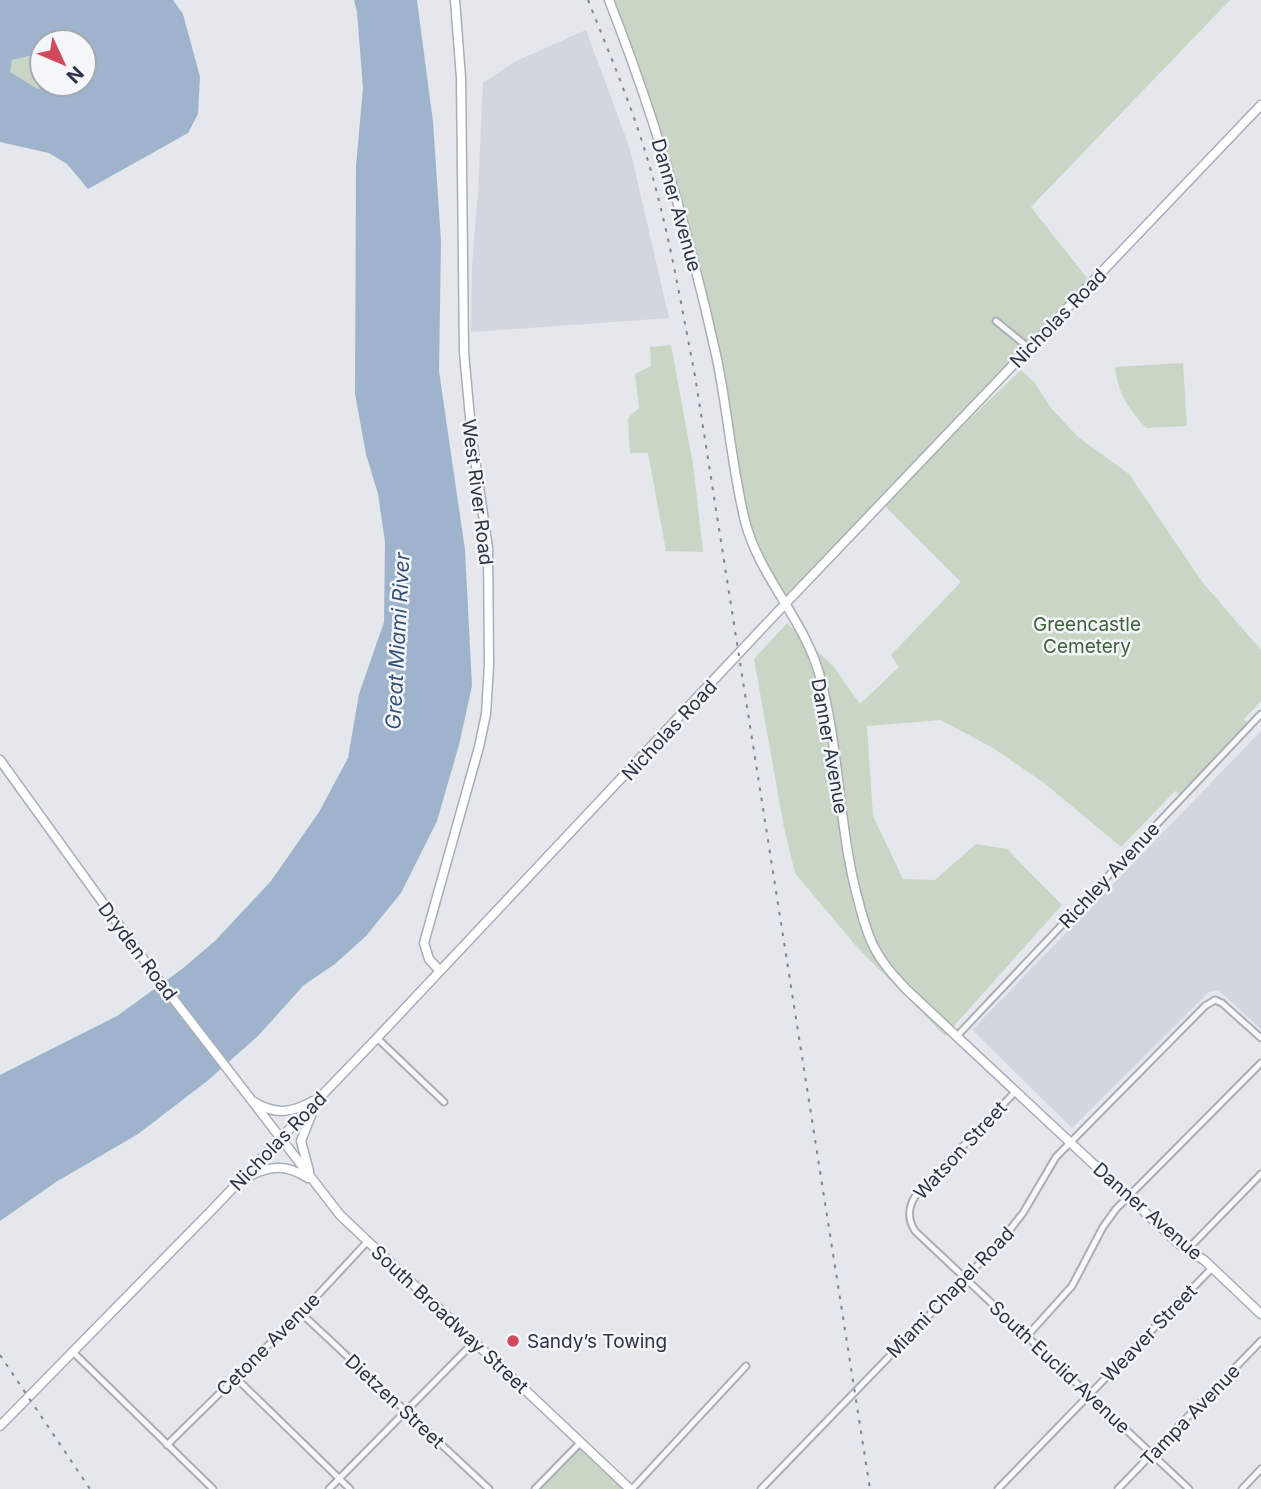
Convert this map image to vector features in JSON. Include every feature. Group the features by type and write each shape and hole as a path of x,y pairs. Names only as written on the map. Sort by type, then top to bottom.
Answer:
{"street":[{"name":"West River Road","path":"440,971 429,960 424,943 479,747 486,709 489,665 488,548 471,439 464,353 461,90 455,0"},
{"name":"Danner Avenue","path":"609,0 652,116 690,243 720,375 745,521 762,564 811,651 821,682 847,850 870,938 898,980 1128,1196 1261,1314"},
{"name":"Nicholas Road","path":"0,1426 377,1038 786,603 1261,105"},
{"path":"996,321 1030,348"},
{"name":"Richley Avenue","path":"957,1036 1261,714"},
{"name":"Dryden Road","path":"0,760 138,953 249,1099 267,1114 280,1139"},
{"name":"Miami Chapel Road","path":"761,1489 1016,1223 1051,1164 1205,1006 1216,1000 1261,1038"},
{"path":"377,1038 444,1102"},
{"path":"1027,1336 1058,1305 1072,1286 1102,1227 1128,1196 1261,1063"},
{"name":"Watson Street","path":"909,1212 916,1195 1016,1091"},
{"path":"267,1114 289,1111 319,1098"},
{"path":"314,1181 306,1165 301,1141 319,1098"},
{"name":"South Broadway Street","path":"280,1139 340,1214 368,1242 631,1489"},
{"path":"237,1184 260,1171 284,1166 314,1181"},
{"path":"1188,1249 1261,1174"},
{"name":"South Euclid Avenue","path":"909,1212 915,1231 1189,1489"},
{"name":"Cetone Avenue","path":"167,1445 301,1313 368,1242"},
{"name":"Weaver Street","path":"998,1489 1212,1268"},
{"name":"Dietzen Street","path":"301,1313 489,1489"},
{"name":"Tampa Avenue","path":"1118,1489 1261,1341"},
{"path":"329,1489 474,1342"},
{"path":"73,1352 213,1489"},
{"path":"631,1489 746,1366"},
{"path":"235,1377 350,1489"},
{"path":"535,1489 581,1442"},
{"path":"1242,1489 1261,1469"}],"shaded area":[{"path":"586,30 630,149 669,318 471,332 472,264 483,83 514,62"},
{"path":"1261,731 1261,1029 1218,990 1209,992 1072,1128 972,1030"}],"green space":[{"name":"Greencastle Cemetery","path":"609,0 1230,0 1031,207 1091,283 950,431 954,434 1021,370 1034,382 1051,408 1078,437 1129,474 1203,583 1261,650 1261,701 1244,719 1250,725 1183,797 1175,791 1121,847 1044,783 993,748 941,720 867,726 873,816 903,879 935,880 976,844 1007,849 1062,905 945,1036 857,947 795,873 784,828 754,659 787,623 833,666 860,704 899,667 891,655 961,582 882,503 786,603 749,532 720,375 689,243"},
{"path":"28,56 28,83 9,72 12,60"},
{"path":"671,345 693,464 703,552 666,551 648,453 630,453 628,418 639,408 635,374 651,366 650,347"},
{"path":"1183,363 1187,426 1146,428 1125,400 1115,367"},
{"path":"581,1442 630,1489 535,1489"}],"water":[{"path":"0,0 173,0 183,14 200,77 198,114 188,133 88,189 67,164 49,153 0,142"},
{"name":"Great Miami River","path":"354,0 417,0 433,122 441,241 439,371 465,550 472,686 459,745 437,821 401,893 366,936 335,964 304,985 258,1036 206,1082 138,1134 56,1182 0,1221 0,1075 117,1016 182,969 215,941 271,881 319,812 348,758 359,694 384,622 385,542 378,494 366,454 355,394 356,166 363,88"}],"railway":[{"path":"588,0 628,100 648,161 668,241 695,376 870,1489"},
{"path":"0,1355 90,1489"}],"place":[{"name":"Sandy’s Towing","path":"513,1341"}]}
